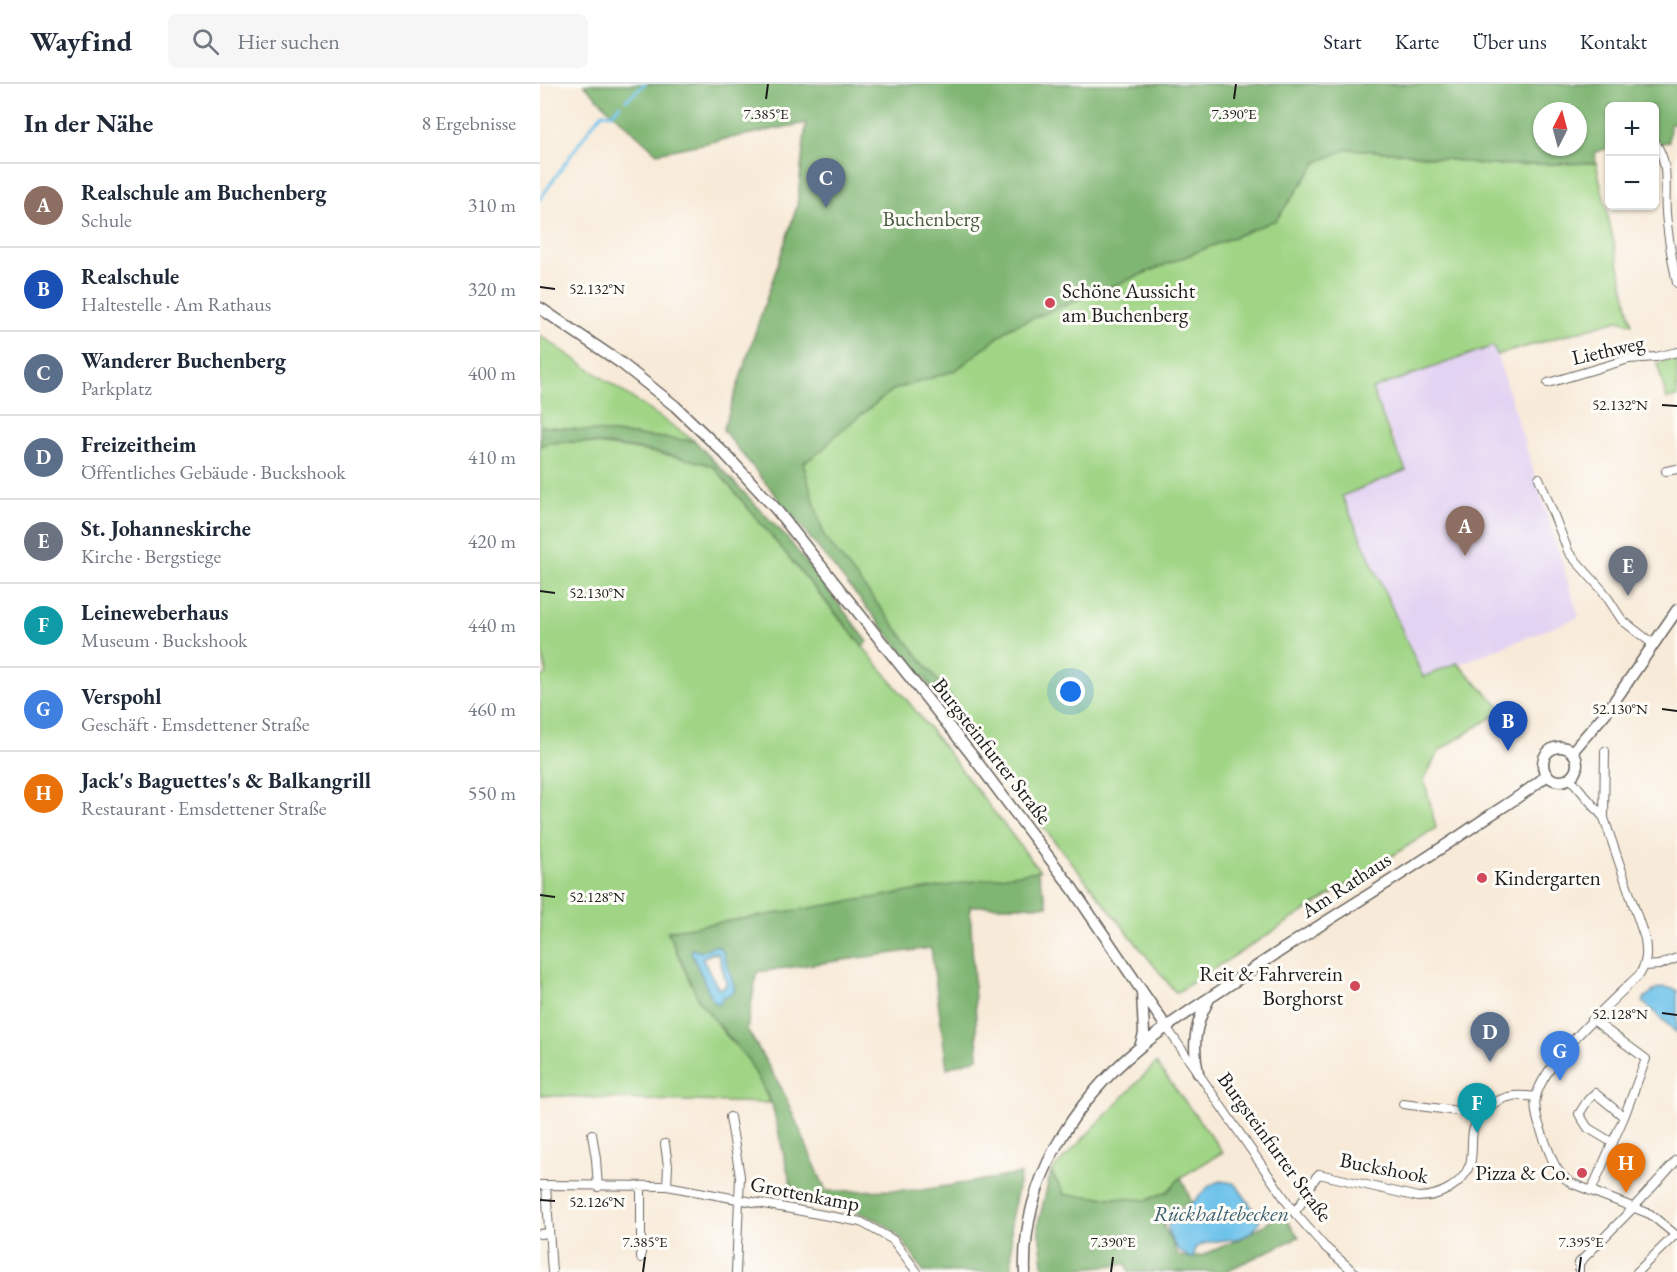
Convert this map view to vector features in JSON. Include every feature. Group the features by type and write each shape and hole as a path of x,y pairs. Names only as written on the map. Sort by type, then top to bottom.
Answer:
{"main road":[{"name":"Burgsteinfurter Straße","path":"540,308 621,363 675,406 726,455 775,508 971,754 1072,888 1167,1028"},
{"path":"1572,752 1609,709 1677,610"},
{"path":"1561,747 1572,752 1577,765 1570,778 1558,781 1546,775 1543,762 1549,750 1561,747"},
{"name":"Am Rathaus","path":"1025,1272 1026,1231 1038,1183 1048,1158 1081,1107 1109,1076 1140,1047 1209,999 1452,841 1546,775"},
{"path":"1140,1047 1144,1034 1142,992"},
{"path":"1198,1073 1195,1033 1200,1016 1209,999"}],"street":[{"path":"1659,148 1665,160 1666,211 1671,258 1677,283"},
{"name":"Liethweg","path":"1548,383 1629,360 1677,352"},
{"path":"1666,471 1677,469"},
{"path":"1539,478 1569,553 1603,591 1622,621 1653,644"},
{"path":"1605,751 1604,818 1645,939 1647,953 1645,966 1640,974 1593,1020 1541,1081 1536,1097 1537,1114 1555,1169 1563,1178 1650,1214 1676,1237 1637,1272"},
{"path":"1570,778 1604,818"},
{"path":"1645,966 1659,965 1677,958"},
{"path":"1591,1191 1613,1143 1646,1059 1593,1020"},
{"name":"Burgsteinfurter Straße","path":"1167,1028 1294,1212 1324,1246 1354,1272"},
{"path":"1613,1143 1588,1128 1579,1114 1595,1093 1624,1116"},
{"path":"1403,1104 1481,1114 1510,1096 1536,1097"},
{"name":"Buckshook","path":"1294,1212 1319,1174 1418,1197 1434,1196 1447,1190 1463,1177 1471,1162 1473,1133 1481,1114"},
{"path":"730,1117 740,1176 736,1272"},
{"path":"592,1134 598,1187"},
{"path":"665,1144 668,1166 667,1186"},
{"path":"1579,1272 1579,1263 1677,1160"},
{"name":"Grottenkamp","path":"552,1272 545,1233 543,1185 667,1186 861,1222 893,1240 917,1272"},
{"path":"641,1185 642,1258"}],"shaded area":[{"path":"1494,345 1579,617 1423,678 1342,495 1406,470 1372,389"}],"green space":[{"name":"Buchenberg","path":"584,84 1677,84 1677,121 1670,125 1669,142 1659,143 1659,102 1605,102 1605,149 1595,152 1596,163 1488,165 1403,153 1347,149 1317,162 1276,220 1011,327 956,370 893,390 839,432 821,451 803,463 824,536 957,705 951,712 723,430 797,206 806,123 657,153"},
{"path":"1347,149 1403,153 1488,165 1596,163 1632,324 1618,320 1497,355 1493,346 1372,389 1406,470 1342,496 1423,677 1457,663 1503,710 1440,750 1424,779 1436,828 1176,993 951,712 824,536 803,463 821,451 839,432 893,390 956,370 1011,327 1276,220 1317,162"},
{"path":"540,335 695,441 540,426"},
{"path":"1677,358 1677,397 1667,399 1657,363"},
{"path":"540,426 695,441 788,539 868,642 863,646 713,466 625,447 575,442 554,442 540,446"},
{"path":"581,442 664,454 713,466 911,705 1040,871 667,931 692,986 724,1033 750,1060 770,1103 540,1095 540,677 547,675 540,644 540,446 546,443"},
{"path":"1037,871 1048,906 970,906 978,1058 947,1068 931,948 757,972 747,1029 782,1089 826,1191 922,1190 1021,1174 1011,1219 1012,1272 923,1272 902,1240 883,1223 846,1210 795,1203 772,1104 748,1060 699,1001 668,931","holes":["715,953 719,955 726,982 726,985 720,989 703,960 703,957"]},
{"path":"1156,1063 1223,1152 1181,1177 1168,1191 1148,1200 1065,1195 1051,1172"},
{"path":"1051,1172 1065,1195 1148,1200 1168,1191 1181,1177 1192,1203 1165,1213 1164,1227 1179,1256 1194,1258 1194,1256 1201,1256 1246,1236 1282,1214 1299,1237 1224,1272 1129,1272 1126,1264 1044,1272 1038,1224"}],"water":[{"path":"713,946 723,951 735,989 732,994 723,997 719,1005 712,999 691,952 692,949 701,952","holes":["715,952 719,955 726,982 721,989 718,988 703,960 703,957"]},
{"path":"1665,987 1677,990 1677,1033 1643,1002 1644,998 1656,989"},
{"name":"Rückhaltebecken","path":"1220,1181 1237,1186 1260,1219 1255,1229 1248,1234 1231,1240 1203,1244 1195,1248 1194,1259 1188,1257 1178,1250 1169,1235 1168,1223 1207,1188"}],"waterway":[{"path":"626,100 645,84"},
{"path":"540,199 595,121 603,113 612,114 620,105"}],"place":[{"name":"Wanderer Buchenberg","path":"826,208"},
{"name":"Schöne Aussicht am Buchenberg","path":"1050,303"},
{"name":"Realschule am Buchenberg","path":"1465,556"},
{"name":"St. Johanneskirche","path":"1628,596"},
{"name":"Realschule","path":"1508,751"},
{"name":"Kindergarten","path":"1482,878"},
{"name":"Reit & Fahrverein Borghorst","path":"1355,986"},
{"name":"Freizeitheim","path":"1490,1062"},
{"name":"Verspohl","path":"1560,1081"},
{"name":"Leineweberhaus","path":"1477,1133"},
{"name":"Pizza & Co.","path":"1582,1173"},
{"name":"Jack's Baguettes's & Balkangrill","path":"1626,1193"}]}
